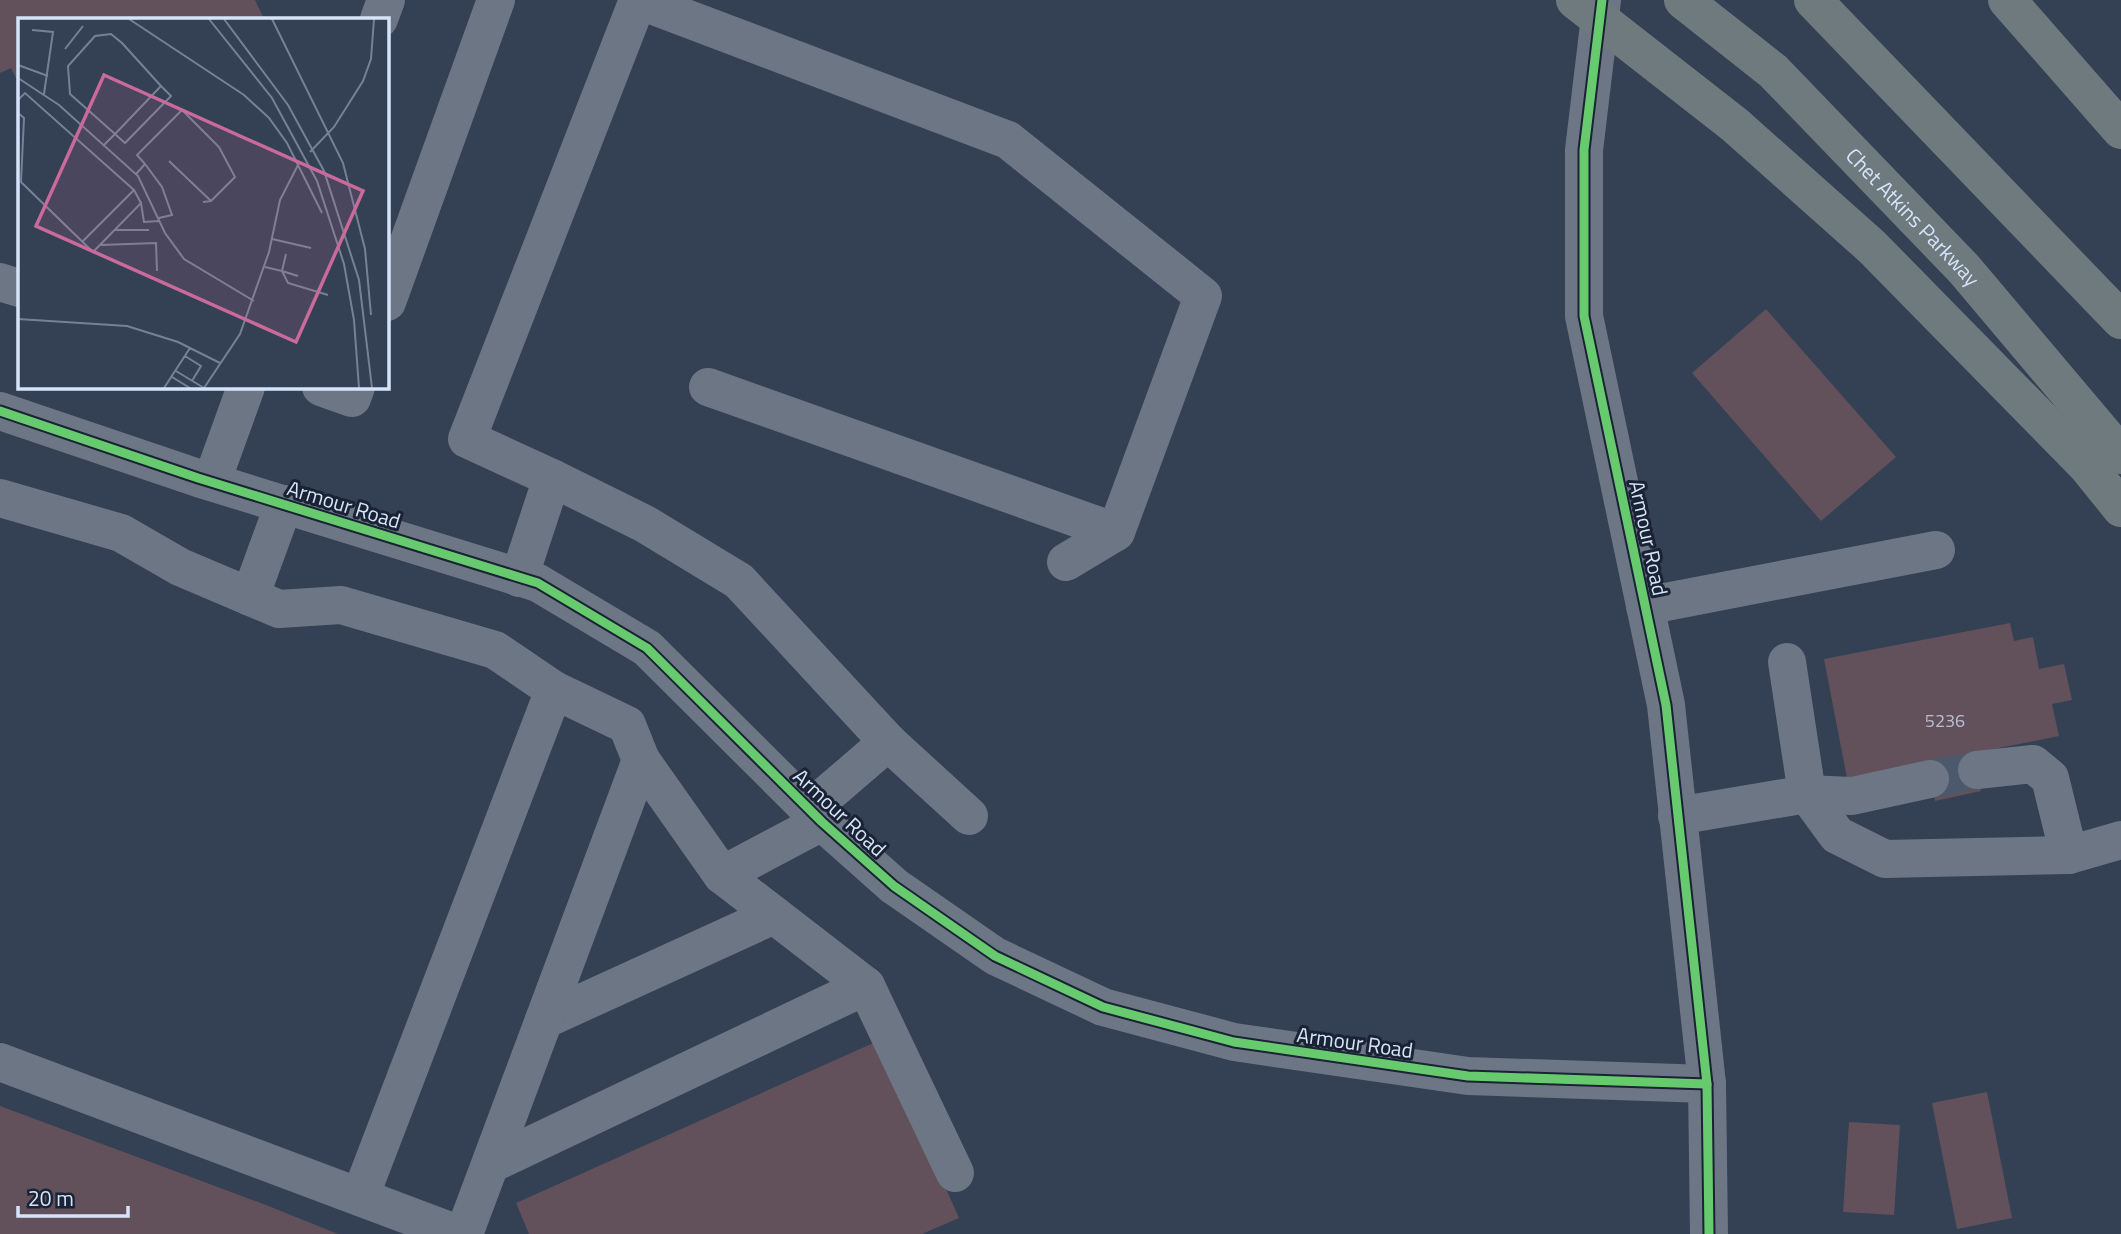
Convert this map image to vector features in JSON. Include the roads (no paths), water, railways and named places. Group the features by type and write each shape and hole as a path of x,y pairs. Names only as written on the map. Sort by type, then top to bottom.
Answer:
{"highway":[{"path":"1575,0 1735,125 1872,247 2088,467 2121,508"},
{"name":"Chet Atkins Parkway","path":"1683,0 1773,71 1964,269 2121,455"},
{"path":"1813,0 2121,320"},
{"path":"2007,0 2121,130"}],"street":[{"path":"379,18 386,0"},
{"path":"388,299 496,0"},
{"path":"969,816 888,742 739,581 645,524 467,439 638,0 1008,140 1203,296 1116,532 1066,562"},
{"name":"Armour Road","path":"1602,0 1584,150 1584,316 1666,705 1707,1084 1709,1234"},
{"path":"0,282 18,288"},
{"path":"708,387 1116,532"},
{"path":"212,481 246,388"},
{"path":"324,388 352,398 356,388"},
{"name":"Armour Road","path":"0,411 212,481 538,583 647,648 816,815 894,886 995,956 1103,1007 1234,1042 1468,1076 1707,1084"},
{"path":"519,578 552,478"},
{"path":"0,498 121,533 180,567 279,609 341,605 495,650 554,690 627,725 641,760 722,875 866,986 955,1173"},
{"path":"250,597 284,504"},
{"path":"1645,606 1936,550"},
{"path":"1787,662 1807,794 1837,835 1885,859 2068,855 2121,840"},
{"path":"360,1197 554,690"},
{"path":"722,875 816,815 888,742"},
{"path":"464,1234 641,760"},
{"path":"1977,770 2033,764 2050,778 2068,855"},
{"path":"1678,816 1807,794 1852,796 1930,779"},
{"path":"544,1020 774,915"},
{"path":"491,1164 866,986"},
{"path":"0,1062 458,1234"}],"tunnel":[{"path":"1930,779 1977,770"}]}
